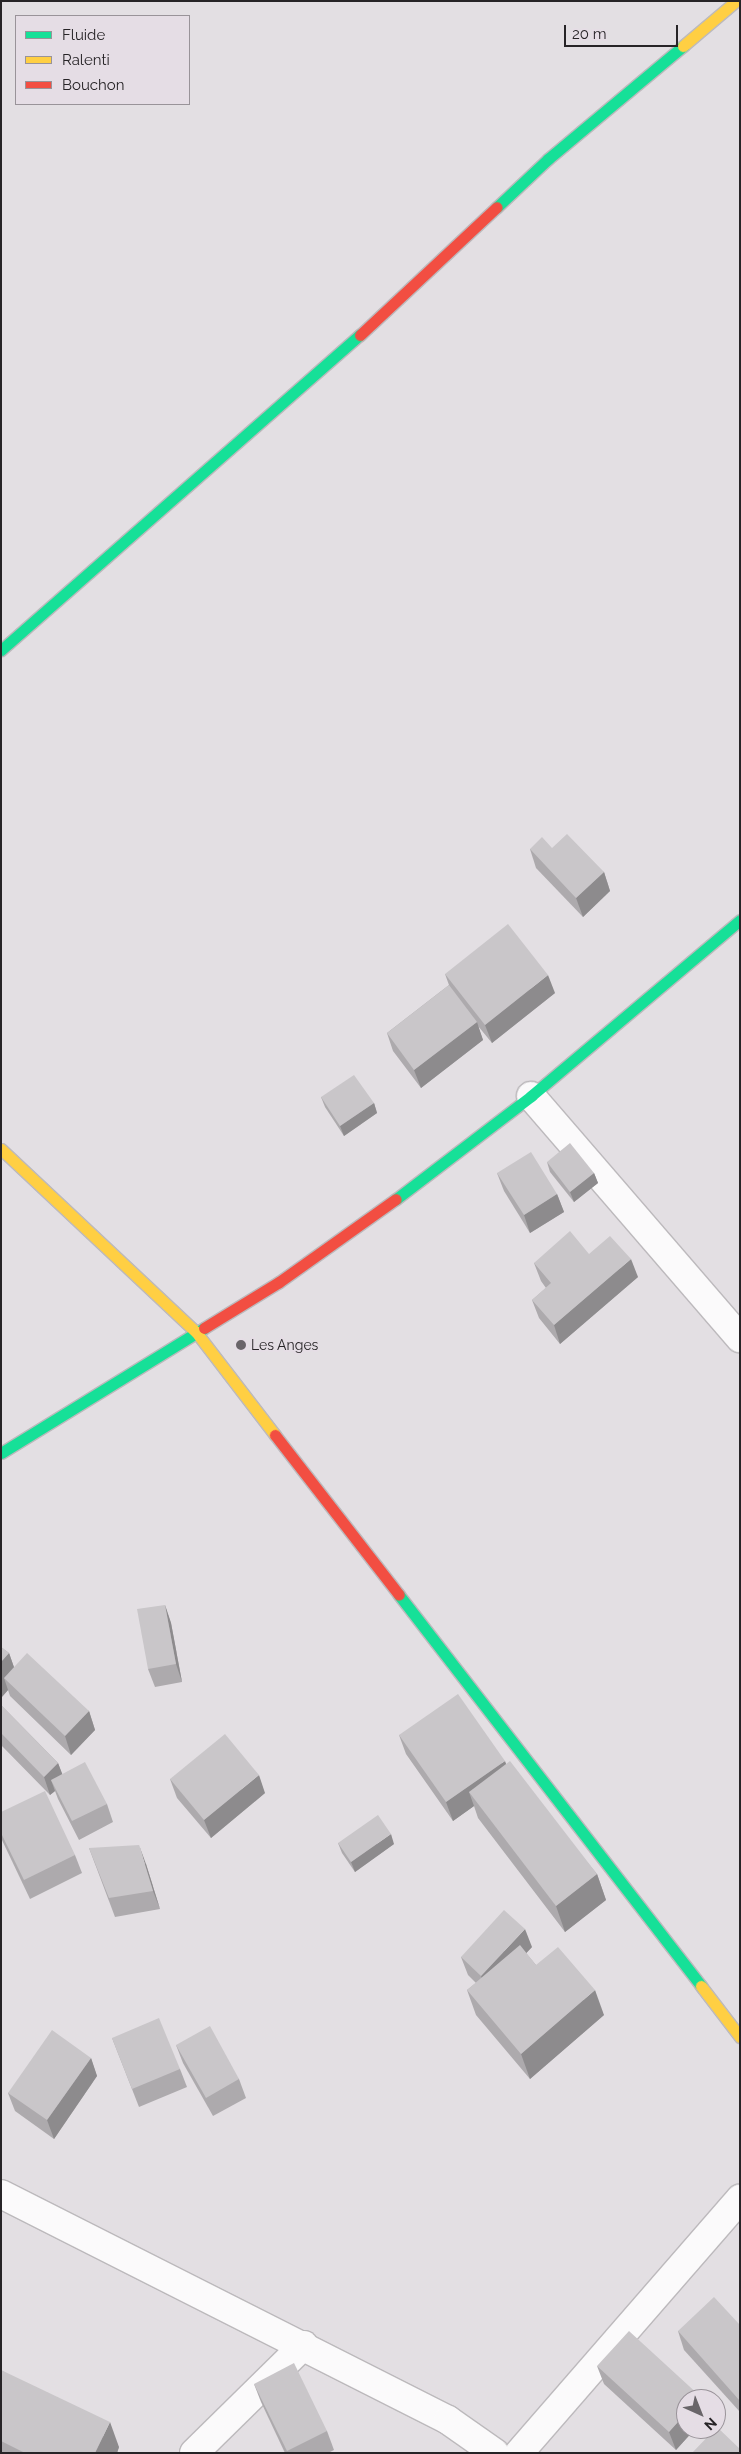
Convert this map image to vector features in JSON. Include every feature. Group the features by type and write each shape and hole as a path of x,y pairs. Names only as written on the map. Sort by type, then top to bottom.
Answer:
{"street":[{"path":"1,650 319,373 548,159 736,1"},
{"path":"1,1453 279,1282 366,1222 531,1096 740,920"},
{"path":"531,1096 740,1338"},
{"path":"1,1149 196,1332 740,2037"},
{"path":"1,2194 304,2345 448,2420 496,2453"},
{"path":"518,2453 740,2199"},
{"path":"194,2453 304,2345"}],"building":[{"path":"567,834 604,872 576,898 530,849 542,837 552,848"},
{"path":"508,924 548,975 485,1025 445,974"},
{"path":"449,985 477,1022 414,1070 387,1033"},
{"path":"354,1075 374,1103 340,1126 321,1097"},
{"path":"570,1143 594,1173 570,1192 547,1162"},
{"path":"531,1152 557,1194 524,1215 497,1173"},
{"path":"570,1231 589,1254 610,1236 631,1259 554,1325 532,1300 551,1283 534,1263"},
{"path":"165,1605 176,1664 148,1669 137,1609"},
{"path":"1,1647 9,1653 1,1662"},
{"path":"27,1653 89,1711 65,1736 4,1678"},
{"path":"458,1694 505,1761 446,1802 399,1735"},
{"path":"1,1705 58,1763 44,1777 1,1733"},
{"path":"225,1734 259,1775 204,1820 170,1779"},
{"path":"510,1761 597,1874 556,1906 469,1792"},
{"path":"85,1762 107,1804 72,1821 51,1780"},
{"path":"45,1791 75,1855 24,1880 1,1833 1,1812"},
{"path":"378,1815 391,1834 351,1862 338,1843"},
{"path":"139,1845 153,1891 109,1898 89,1848"},
{"path":"504,1910 525,1929 481,1976 461,1957"},
{"path":"520,1945 536,1965 558,1947 595,1990 521,2054 467,1990"},
{"path":"159,2018 180,2069 132,2089 112,2038"},
{"path":"210,2026 239,2079 206,2098 176,2045"},
{"path":"52,2030 91,2058 47,2120 8,2093"},
{"path":"714,2297 740,2325 740,2401 678,2331"},
{"path":"629,2331 692,2389 676,2389 676,2424 669,2432 597,2366"},
{"path":"294,2363 327,2431 287,2451 254,2384"},
{"path":"1,2370 110,2422 95,2453 25,2453 1,2441"},
{"path":"726,2436 740,2449 740,2453 692,2453 705,2439 726,2439"}],"traffic: fast":[{"path":"497,207 548,159 683,46"},
{"path":"1,650 360,335"},
{"path":"396,1199 531,1096 740,920"},
{"path":"1,1453 204,1328"},
{"path":"399,1595 701,1986"}],"traffic: slow":[{"path":"683,46 736,1"},
{"path":"1,1149 196,1332 275,1435"},
{"path":"701,1986 740,2037"}],"traffic: jam":[{"path":"360,335 497,207"},
{"path":"204,1328 279,1282 396,1199"},
{"path":"275,1435 399,1595"}],"place":[{"name":"Les Anges","path":"241,1345"}]}
